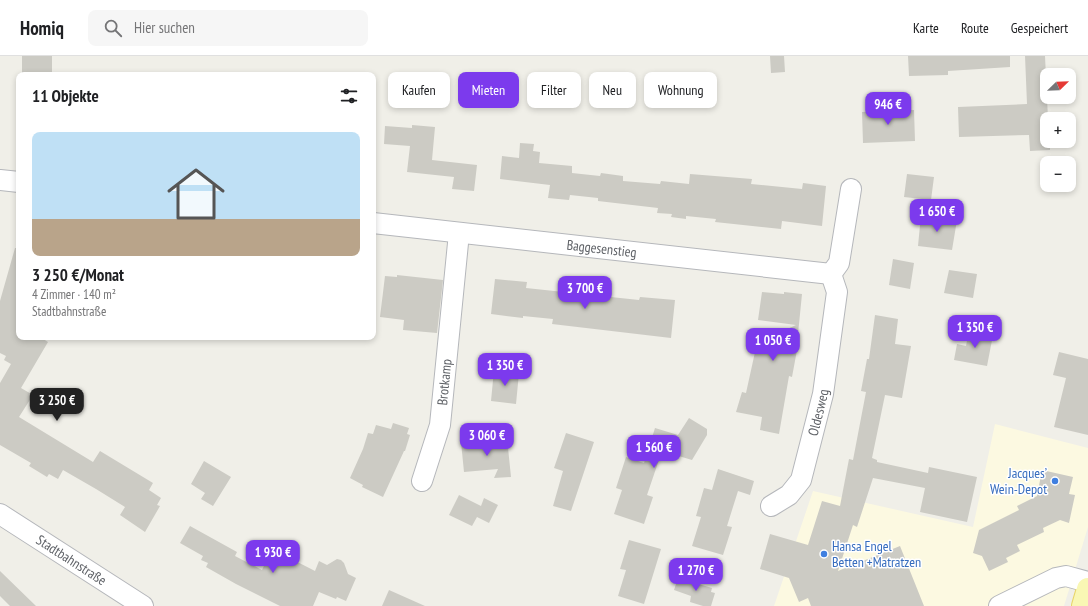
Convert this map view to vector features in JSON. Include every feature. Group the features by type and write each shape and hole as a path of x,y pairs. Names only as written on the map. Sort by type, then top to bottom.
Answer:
{"main road":[{"path":"1083,606 1088,589"}],"street":[{"path":"0,180 16,182"},
{"path":"831,274 839,263 851,189"},
{"name":"Baggesenstieg","path":"376,223 831,274"},
{"name":"Brotkamp","path":"422,481 440,425 459,233"},
{"name":"Oldesweg","path":"771,506 789,495 801,480 823,394 829,355 837,292 831,274"},
{"name":"Stadtbahnstraße","path":"0,514 143,606"},
{"path":"999,606 1056,578 1066,576 1088,582"}],"shaded area":[{"path":"995,424 1088,448 1088,527 1064,606 774,606 813,491 973,527"}],"building":[{"path":"22,56 52,56 52,72 22,72"},
{"path":"770,56 784,56 785,72 771,73"},
{"path":"908,56 1010,56 1010,67 948,71 948,75 909,76"},
{"path":"1025,56 1045,56 1046,68 1040,68 1040,104 1047,104 1048,112 1040,112 1040,148 1050,148 1050,150 1030,151 1029,135 959,137 958,107 1027,104"},
{"path":"914,110 915,141 863,143 862,112"},
{"path":"412,125 435,127 432,160 477,165 474,191 452,189 454,177 407,172 410,146 384,144 385,126 412,128"},
{"path":"520,143 534,144 533,151 540,152 539,163 572,166 572,173 600,176 601,173 623,176 623,181 660,184 661,181 689,184 690,174 752,179 751,184 802,189 803,183 826,186 822,226 782,221 781,229 715,222 716,219 686,216 686,219 671,217 672,214 657,213 658,208 598,201 598,198 570,195 569,200 548,198 550,185 500,179 502,156 519,158"},
{"path":"907,174 934,177 931,200 904,197"},
{"path":"921,215 957,220 952,250 918,246"},
{"path":"16,248 16,340 45,340 48,342 21,388 33,395 19,417 93,462 100,451 153,483 149,490 161,498 157,505 160,506 145,532 120,515 125,507 96,489 63,470 58,479 49,474 47,477 29,466 31,463 0,445 0,383 11,364 4,360 6,356 0,353 0,301"},
{"path":"893,259 914,263 910,289 889,285"},
{"path":"949,270 977,274 973,298 944,293"},
{"path":"397,275 443,280 437,333 403,330 404,320 380,317 385,276 397,277"},
{"path":"495,279 527,282 526,288 639,300 640,297 675,300 671,338 552,324 553,319 523,316 523,318 491,314"},
{"path":"762,292 802,294 798,334 800,334 792,377 789,376 779,434 760,430 762,417 736,412 742,392 746,393 757,343 796,325 758,320"},
{"path":"875,315 898,319 895,344 911,346 902,398 885,395 872,458 877,460 877,462 928,473 929,467 977,477 967,522 920,512 925,488 873,478 857,527 853,525 838,571 900,546 924,606 811,606 808,598 799,602 789,578 760,569 770,534 808,545 822,501 840,506 849,459 853,460 866,392 861,391 867,359 869,359"},
{"path":"969,330 993,335 987,366 954,360 957,344 966,346"},
{"path":"1059,352 1088,359 1088,435 1054,427 1066,378 1053,375"},
{"path":"494,370 519,373 516,404 491,401"},
{"path":"689,418 707,429 707,435 692,460 662,451 647,495 653,497 644,524 614,514 622,490 616,488 626,457 644,463 655,428 678,435"},
{"path":"393,423 409,428 407,434 410,435 405,451 383,497 362,487 363,485 350,478 363,449 368,433 373,434 376,425 391,429"},
{"path":"566,433 594,442 571,511 553,506 563,471 554,468"},
{"path":"507,438 511,477 494,478 498,469 464,472 461,442"},
{"path":"204,461 231,477 213,506 201,499 205,493 191,484"},
{"path":"718,469 754,481 750,495 738,491 727,526 732,527 723,555 692,546 701,517 696,516 704,488 712,490"},
{"path":"1042,470 1073,477 1069,494 1075,495 1069,523 1060,520 1043,528 1044,532 1017,545 1020,551 1006,558 1008,562 989,571 982,556 973,553 979,530 1019,510 1017,506 1037,496"},
{"path":"459,495 481,506 484,498 498,505 489,523 477,517 472,526 449,515"},
{"path":"190,526 237,552 235,556 262,570 272,549 315,571 319,561 327,565 337,559 341,560 344,563 348,574 356,578 346,601 337,597 336,599 319,592 313,606 280,606 206,567 208,563 201,560 203,556 180,543"},
{"path":"629,540 661,549 644,604 618,596 626,570 620,569"},
{"path":"0,571 36,606 10,606 0,596"},
{"path":"678,578 712,588 711,592 715,593 711,606 703,606 690,602 691,596 674,590"},
{"path":"389,590 425,606 382,606"}],"place":[{"name":"Jacques’ Wein-Depot","path":"1055,481"},
{"name":"Hansa Engel Betten +Matratzen","path":"824,554"}]}
